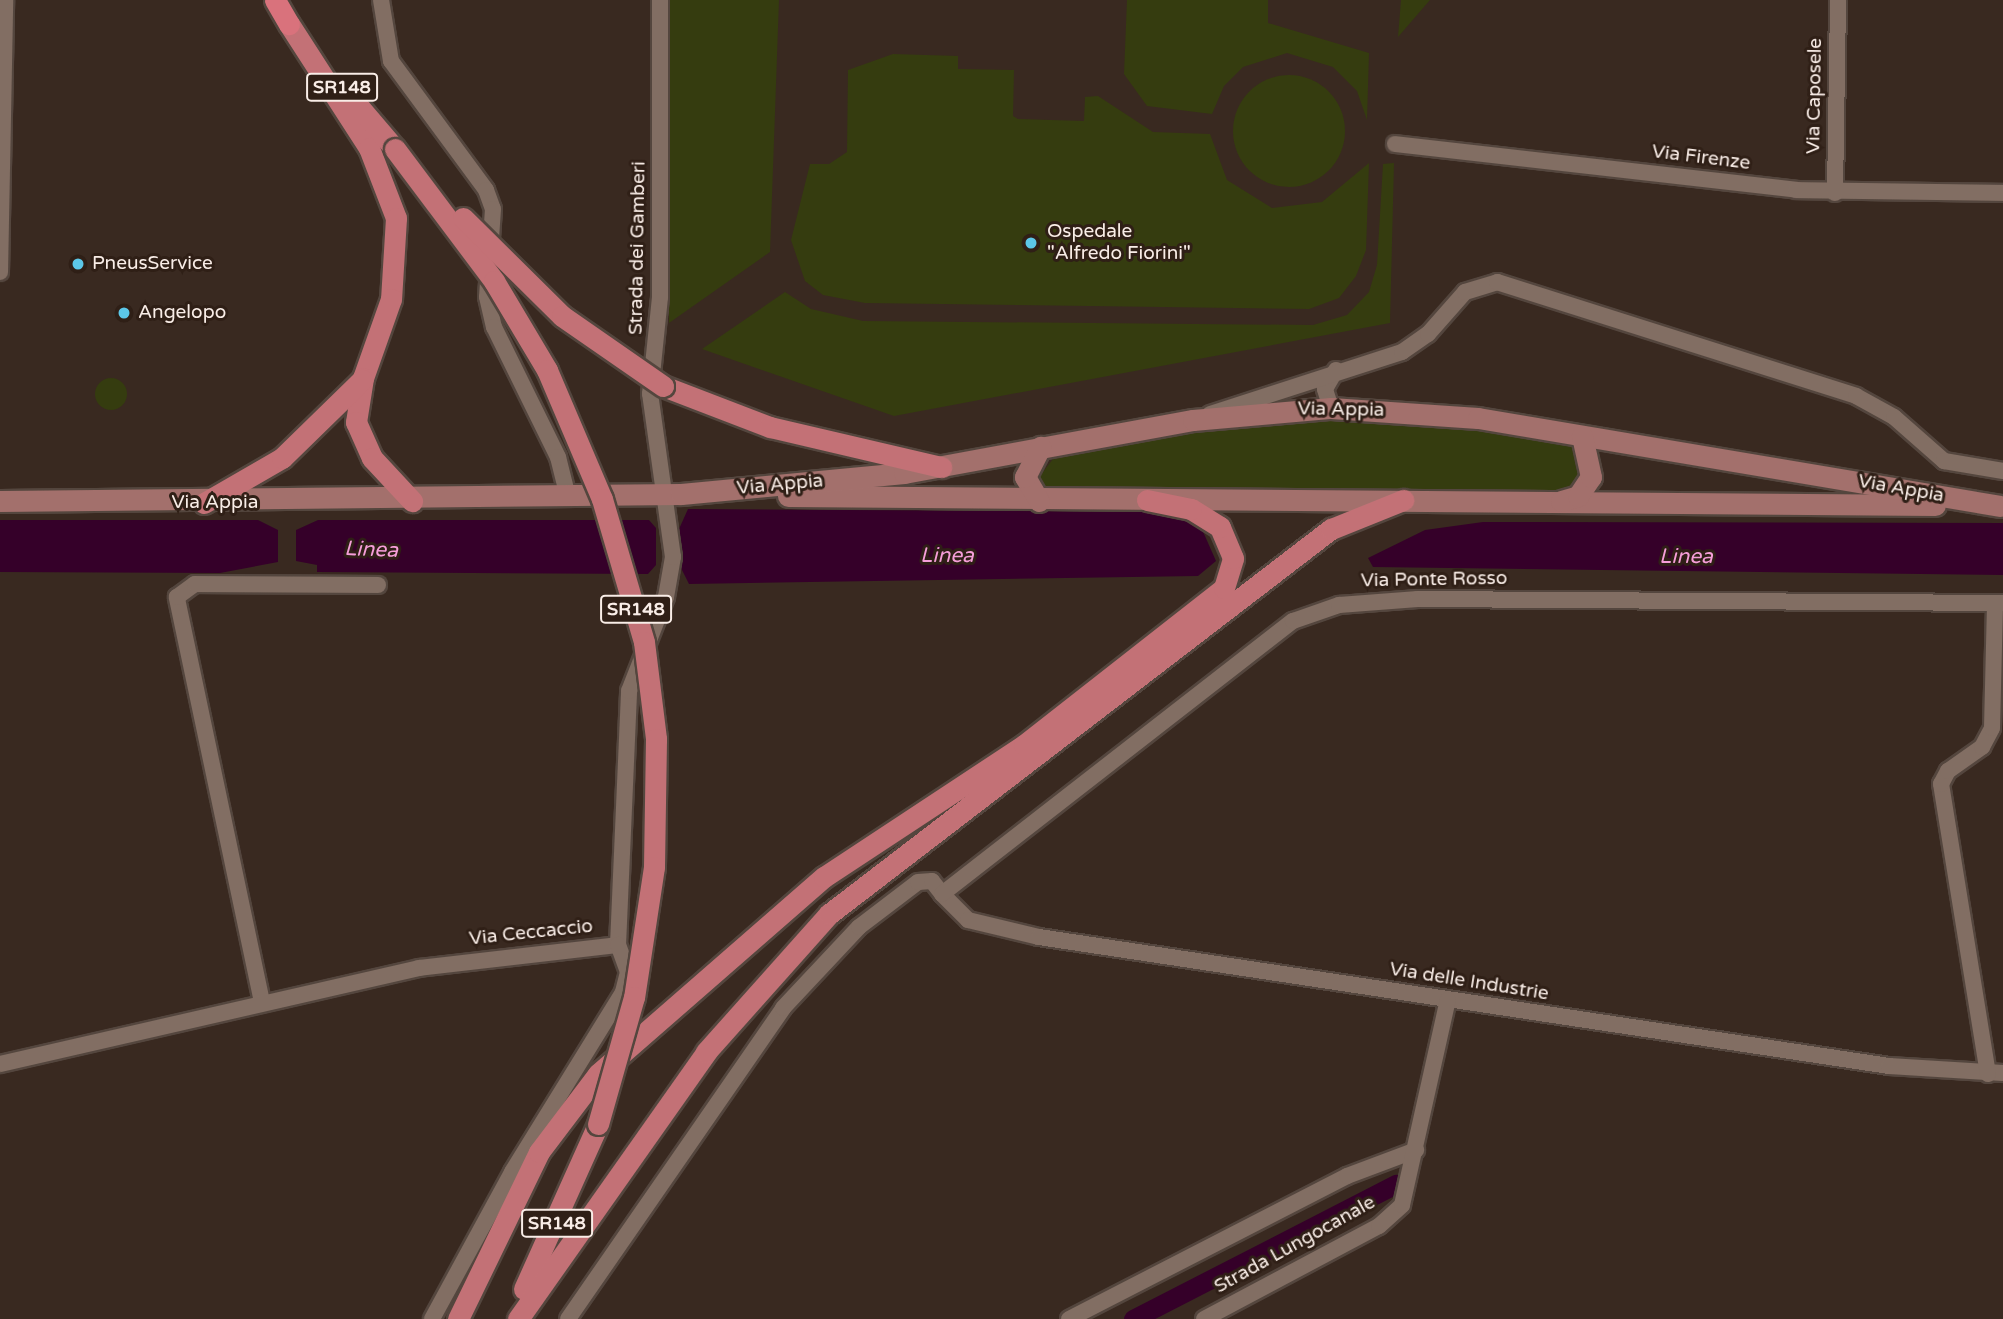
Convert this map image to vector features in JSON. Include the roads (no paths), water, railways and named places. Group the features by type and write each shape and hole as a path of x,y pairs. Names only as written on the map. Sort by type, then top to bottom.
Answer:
{"highway":[{"path":"273,0 289,24"}],"main road":[{"name":"SR148","path":"289,24 395,149 494,281 547,370 602,499 644,642 656,739 654,867 634,997 598,1124 508,1319"},
{"name":"SR148","path":"289,24 369,148 391,200 397,240 386,323 363,378 356,422 364,446 412,501"},
{"name":"SR148","path":"395,149 562,316 663,386 781,431 941,467"},
{"name":"SR148","path":"204,503 293,449 363,378"},
{"name":"Via Appia","path":"673,501 941,467 1193,420 1331,408 1443,414 2001,506"},
{"path":"1559,502 1577,496 1591,477 1582,436"},
{"path":"1039,501 1025,477 1041,447"},
{"name":"Via Appia","path":"0,501 204,503 568,497 673,501 1147,499 2001,506"},
{"path":"458,1319 539,1152 598,1074 783,910 1024,745 1177,629 1230,574 1228,539 1191,509 1147,499"},
{"path":"518,1319 706,1052 820,923 883,868 1331,529 1369,511 1403,500"}],"street":[{"path":"0,272 5,0"},
{"path":"381,0 391,61 490,199 487,297 495,327 558,457 568,497"},
{"name":"Strada dei Gamberi","path":"660,0 660,297 650,394 673,501"},
{"name":"Via Caposele","path":"1835,193 1838,0"},
{"name":"Via Firenze","path":"1395,144 1835,193 2003,192"},
{"path":"1193,420 1336,370 1409,348 1465,292 1504,282 1856,396 1894,417 1944,461 2003,471"},
{"path":"1331,408 1325,389 1336,370"},
{"name":"Via Ceccaccio","path":"0,1064 262,1002 444,963 618,945 629,691 671,580 673,501"},
{"path":"262,1002 177,597 195,584 378,585"},
{"name":"Via Ponte Rosso","path":"942,894 1254,645 1328,608 1419,599 1999,603"},
{"path":"1996,1074 1941,784 1948,771 1982,747 1992,728 1999,603"},
{"path":"568,1319 793,995 878,909 927,880 942,894"},
{"name":"Via delle Industrie","path":"942,894 961,917 1024,935 1889,1066 1996,1074"},
{"path":"432,1319 512,1172 623,992 628,972 618,945"},
{"name":"Strada Lungocanale","path":"1204,1319 1390,1218 1408,1192 1448,1000"},
{"path":"1069,1319 1347,1176 1416,1150"}],"water":[{"name":"Linea","path":"688,509 1162,512 1201,527 1216,561 1198,576 689,584 680,566 679,529"},
{"path":"0,520 258,520 278,530 278,562 220,573 0,572"},
{"name":"Linea","path":"318,520 649,520 656,528 656,565 648,574 317,572 317,565 296,561 296,530"},
{"name":"Linea","path":"1483,522 2003,523 2003,575 1373,567 1368,558 1425,530"}],"waterway":[{"path":"1133,1319 1396,1184"}],"place":[{"name":"Ospedale \"Alfredo Fiorini\"","path":"1031,243"},
{"name":"PneusService","path":"78,264"},
{"name":"Angelopo","path":"124,313"}]}
